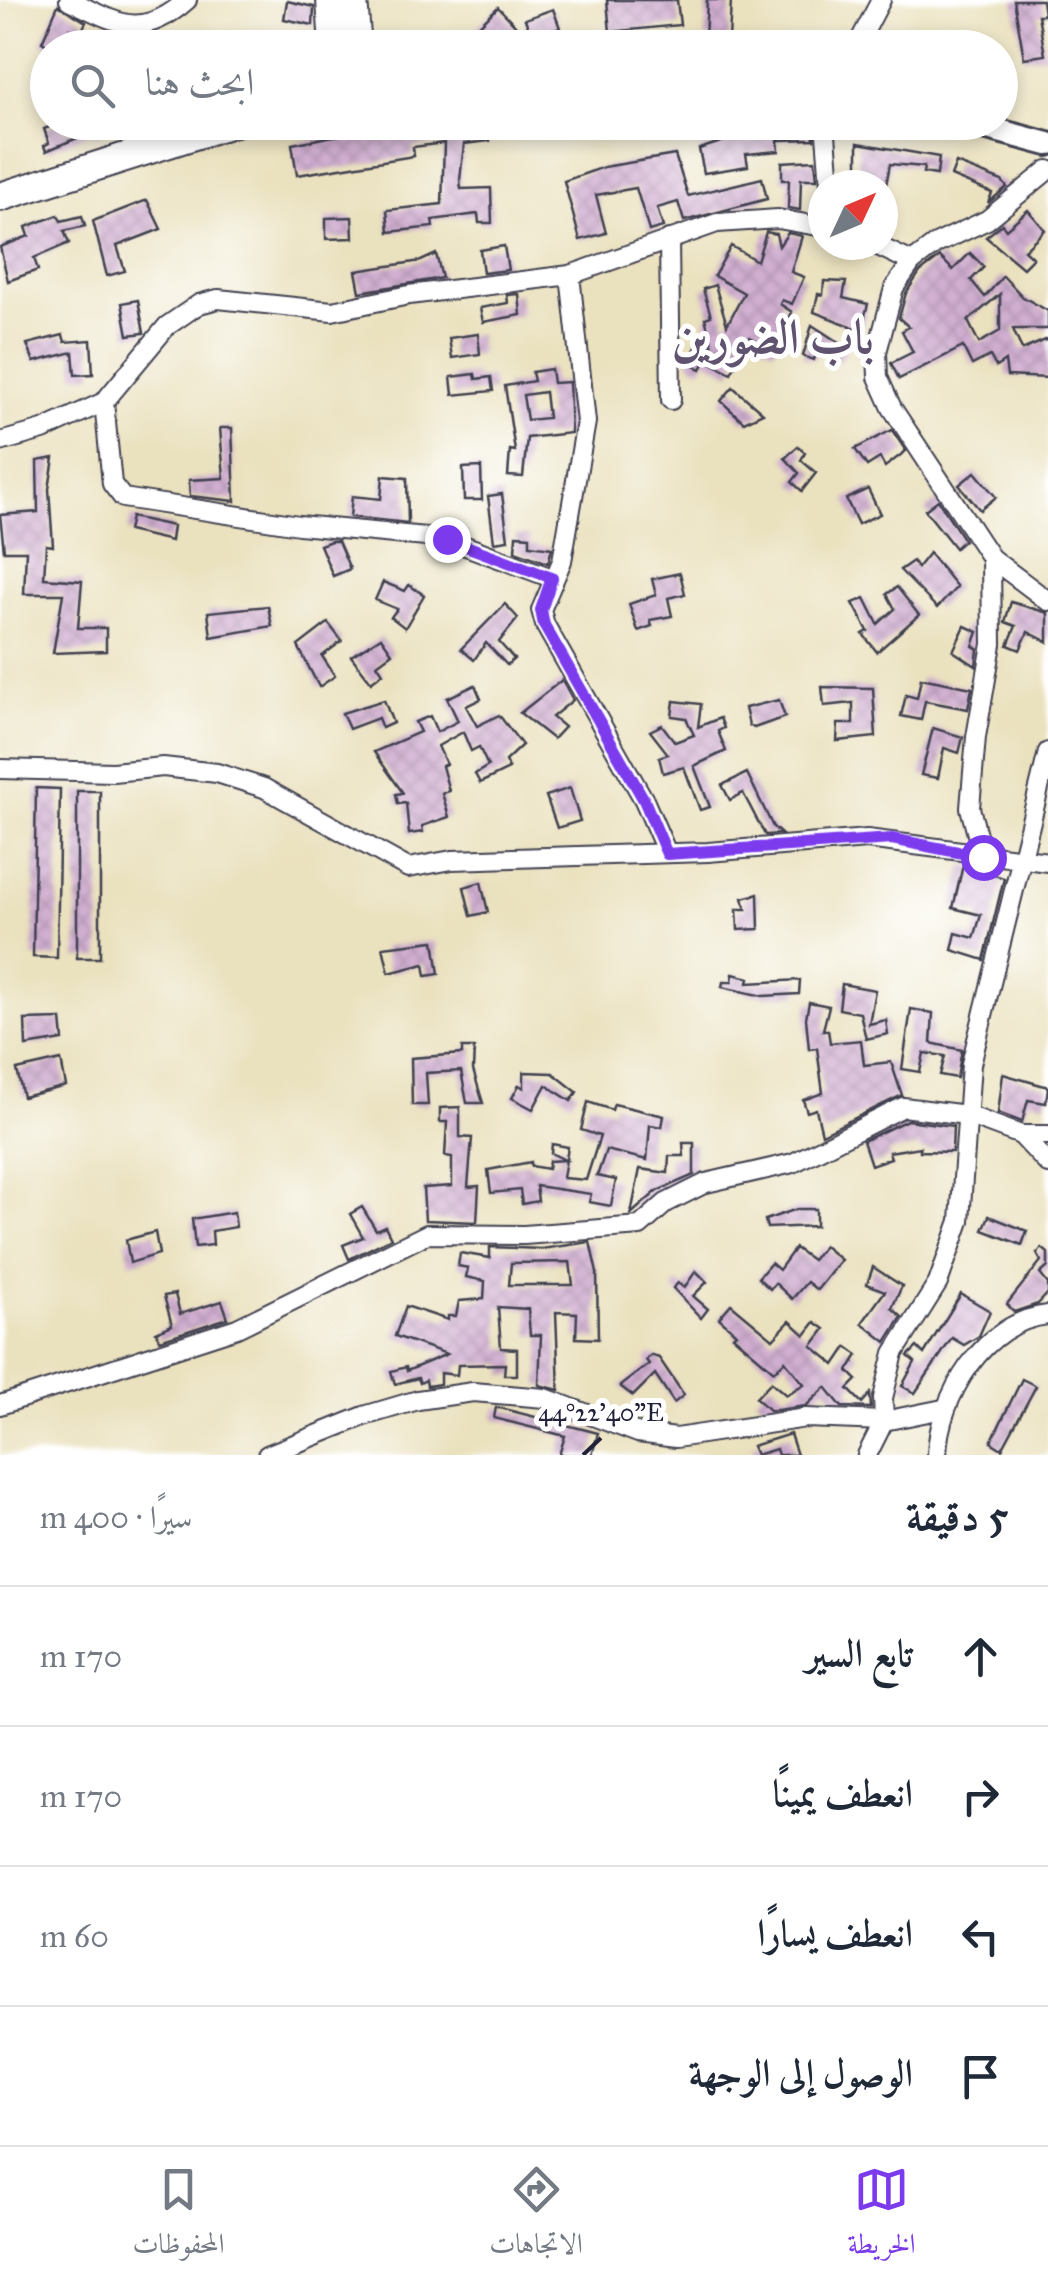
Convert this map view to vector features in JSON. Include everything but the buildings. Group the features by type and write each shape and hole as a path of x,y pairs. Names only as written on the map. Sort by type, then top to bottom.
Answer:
{"highway":[{"path":"332,0 333,30"},
{"path":"354,0 356,30"},
{"path":"0,197 179,140"}],"main road":[{"path":"1018,136 1048,144"}],"street":[{"path":"69,0 126,26 149,26 186,0"},
{"path":"866,30 882,0"},
{"path":"826,140 829,170"},
{"path":"1048,170 987,220 936,244 912,262 885,312 877,352 878,377 911,442 991,558 1048,601"},
{"path":"0,442 43,430 104,402 167,326 199,304 218,299 332,311 409,295 570,275 717,223 778,219 808,224"},
{"path":"668,239 670,400"},
{"path":"898,255 912,262"},
{"path":"570,275 586,422 562,561 541,610 544,625 644,800 667,854"},
{"path":"104,402 112,484 123,498 138,504 447,539 552,578"},
{"path":"983,857 970,808 976,736 992,644 991,558"},
{"path":"867,1455 884,1421 883,1398 894,1353 931,1296 960,1221 972,1064 1048,752"},
{"path":"0,769 113,772 162,768 217,773 264,788 408,868 452,860 667,854 892,839 983,857 1048,862"},
{"path":"0,1404 237,1328 427,1234 524,1235 640,1226 666,1203 706,1182 792,1163 904,1107 968,1116 1021,1135 1048,1135"},
{"path":"1021,1135 1048,1164"},
{"path":"937,1455 943,1409 980,1354 1040,1317 1048,1305"},
{"path":"266,1455 382,1410 473,1392 545,1398 638,1433 676,1438 806,1418 884,1421 943,1409"}],"district":[{"name":"باب الضورين","path":"773,336"}],"route":[{"path":"447,539 552,578 541,610 544,625 644,800 667,854 892,839 983,857"}]}
